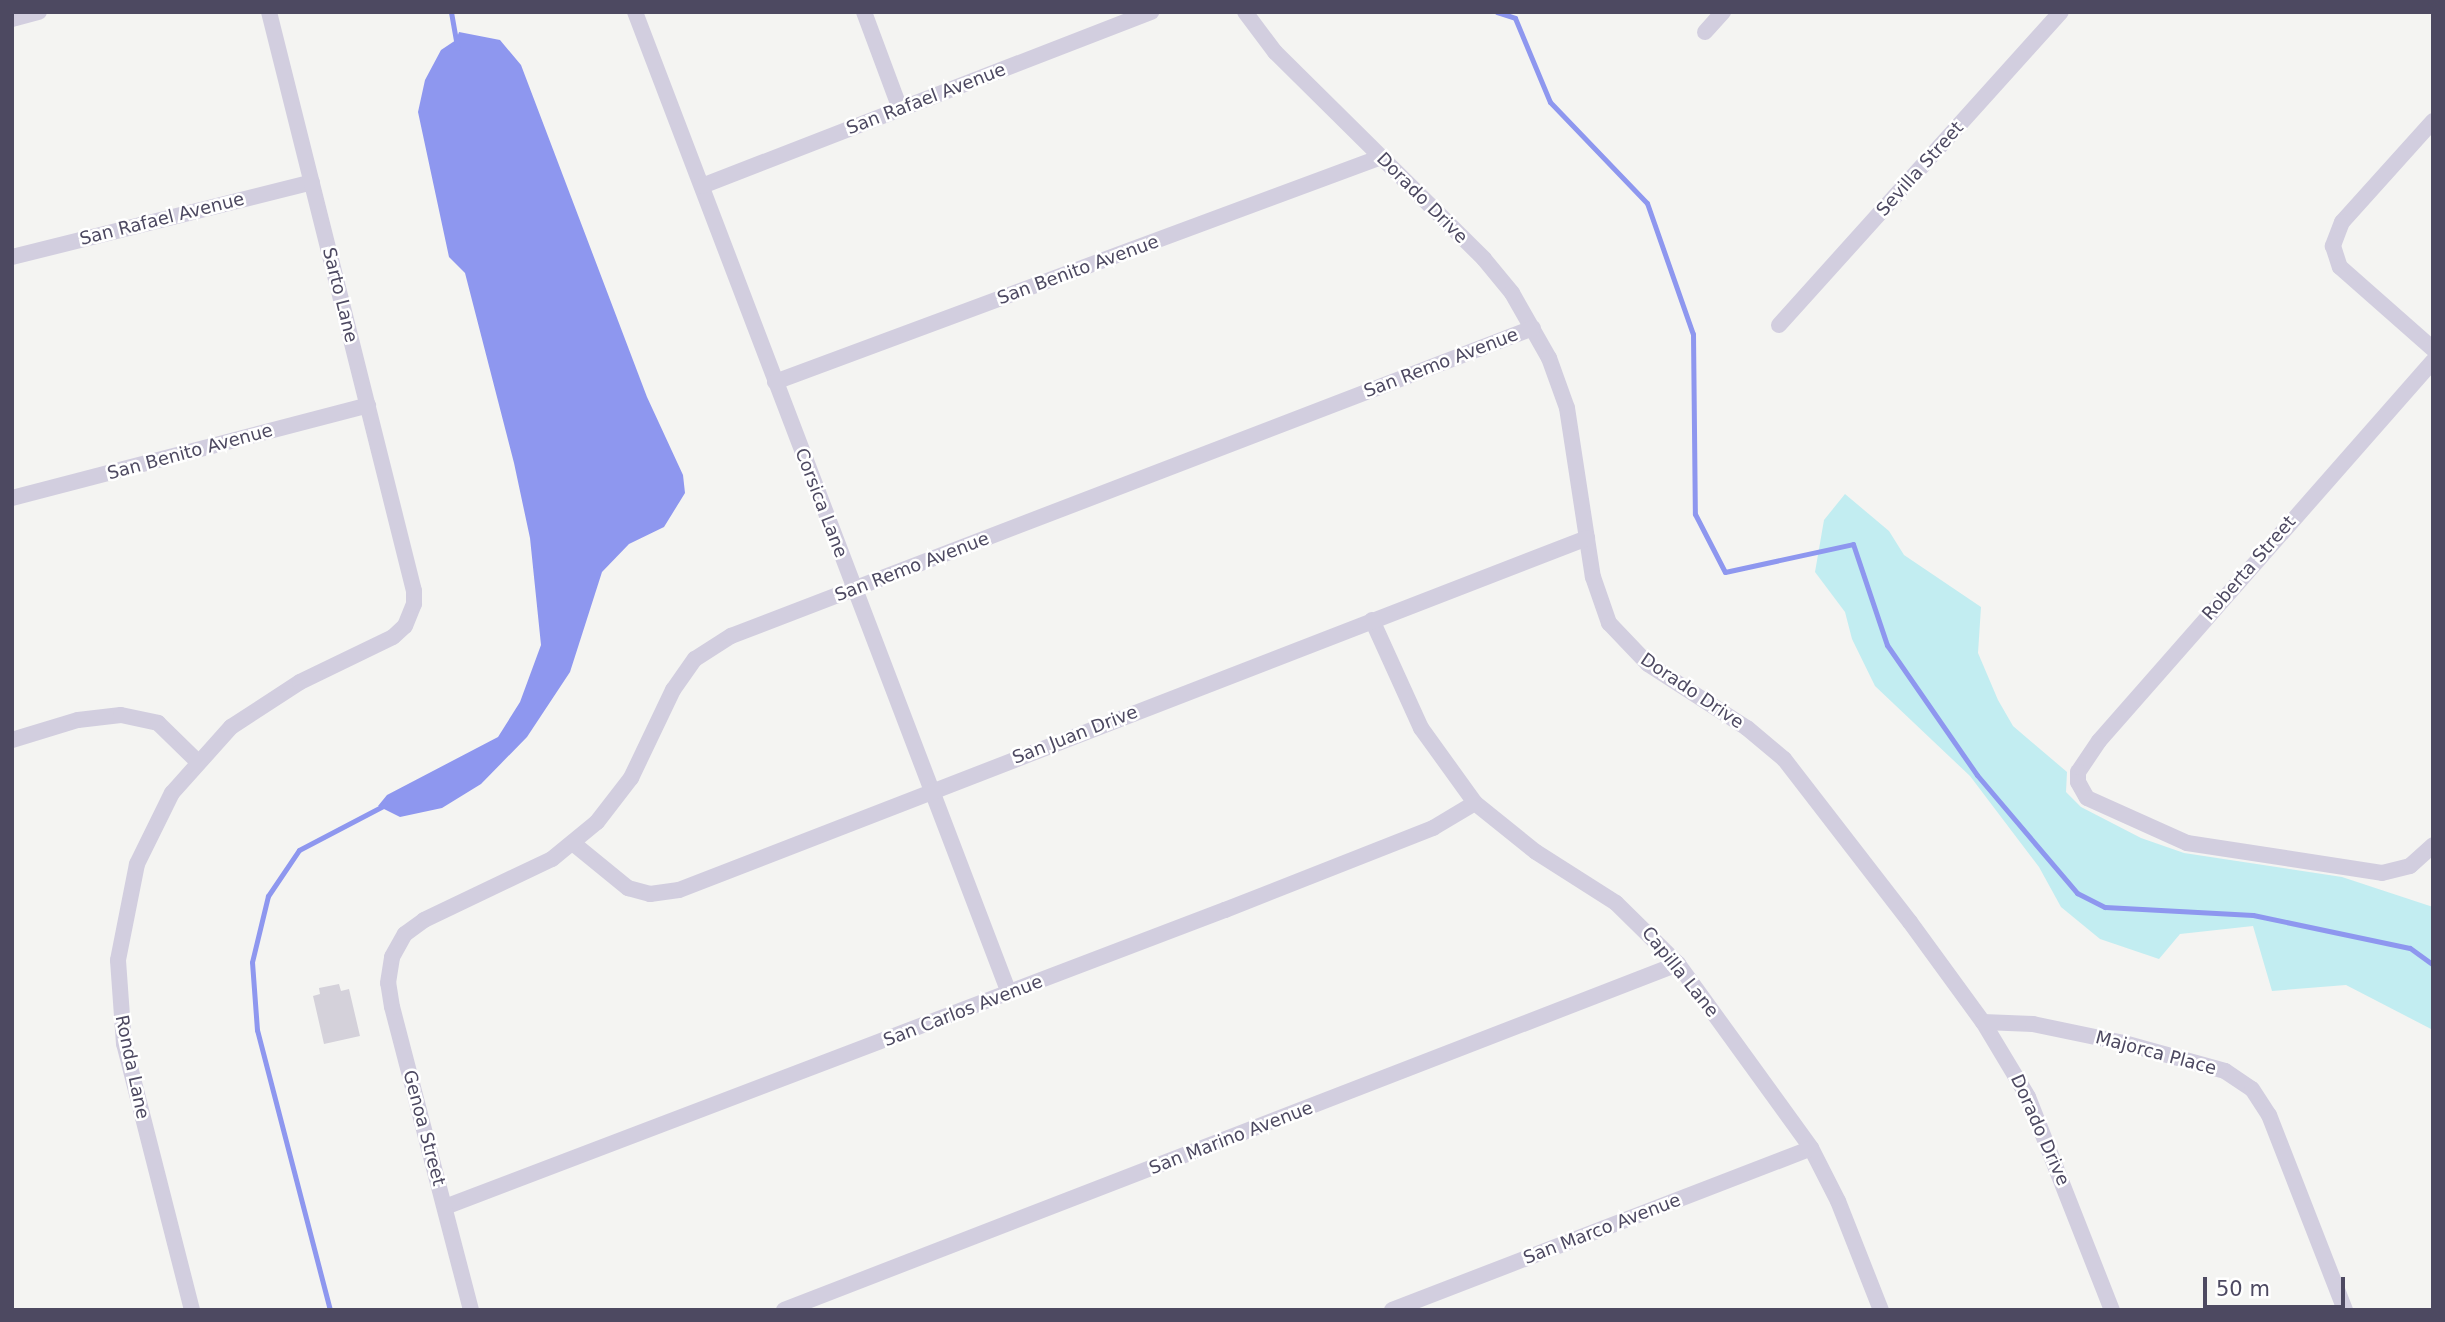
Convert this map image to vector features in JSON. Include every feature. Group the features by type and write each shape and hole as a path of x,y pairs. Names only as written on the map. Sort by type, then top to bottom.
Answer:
{"street":[{"path":"12,19 39,12"},
{"name":"Sarto Lane","path":"269,12 411,577"},
{"name":"Corsica Lane","path":"635,12 1009,993"},
{"path":"864,12 900,109"},
{"name":"San Rafael Avenue","path":"702,186 1151,12"},
{"name":"Dorado Drive","path":"1245,12 1275,52 1492,268 1533,328 1567,408 1600,602 1621,639 1656,670 1747,728 1791,765 1983,1022 2014,1069 2043,1128 2112,1310"},
{"path":"1705,32 1723,12"},
{"name":"Sevilla Street","path":"1779,325 2061,12"},
{"path":"2433,121 2342,222 2333,246 2340,267 2433,349"},
{"name":"San Benito Avenue","path":"775,382 1381,157"},
{"name":"San Rafael Avenue","path":"12,257 312,182"},
{"name":"San Remo Avenue","path":"397,946 434,914 534,869 574,844 622,791 673,690 695,659 731,636 1533,328"},
{"name":"Roberta Street","path":"2433,361 2099,741 2078,772 2077,782 2087,798 2147,829 2187,843 2382,873 2410,866 2433,845"},
{"name":"San Benito Avenue","path":"12,498 368,405"},
{"name":"San Juan Drive","path":"574,844 620,885 642,893 664,894 1587,538"},
{"name":"Ronda Lane","path":"192,1310 124,1044 118,970 120,933 137,864 159,814 197,761 261,704 393,637 405,625 414,604 411,577"},
{"name":"Capilla Lane","path":"1372,620 1421,727 1475,803 1536,852 1616,903 1678,964 1811,1148 1838,1201 1881,1310"},
{"path":"12,740 78,720 121,715 158,723 197,761"},
{"name":"San Carlos Avenue","path":"445,1207 1009,993 1433,828 1475,803"},
{"name":"Genoa Street","path":"397,946 389,970 392,1007 471,1310"},
{"name":"San Marino Avenue","path":"784,1310 1678,964"},
{"name":"Majorca Place","path":"1983,1022 2049,1026 2124,1043 2225,1071 2252,1088 2270,1115 2345,1310"},
{"name":"San Marco Avenue","path":"1392,1310 1811,1148"}],"shaded area":[{"path":"1845,494 1889,531 1904,555 1981,607 1978,653 1998,700 2013,726 2067,772 2066,792 2081,807 2141,838 2184,853 2342,877 2433,907 2433,1030 2346,985 2272,991 2253,926 2180,934 2159,959 2100,939 2061,907 2039,867 1970,776 1875,686 1852,639 1845,612 1815,572 1824,520"}],"water":[{"path":"459,32 500,40 521,65 647,397 683,475 685,493 664,527 629,544 602,572 570,672 527,737 481,784 442,808 400,817 378,806 387,795 498,737 520,702 541,645 530,538 514,463 465,273 449,257 418,112 425,80 441,50 456,40"}],"building":[{"path":"339,984 341,991 349,989 360,1036 324,1044 313,996 320,994 319,988"}],"waterway":[{"path":"451,12 457,47"},
{"path":"1497,12 1515,18 1550,102 1647,203 1693,334 1695,514 1725,572 1853,544 1887,645 1977,775 2077,893 2105,907 2253,915 2410,948 2433,965"},
{"path":"330,1310 257,1030 252,962 268,896 299,850 385,805"}]}
